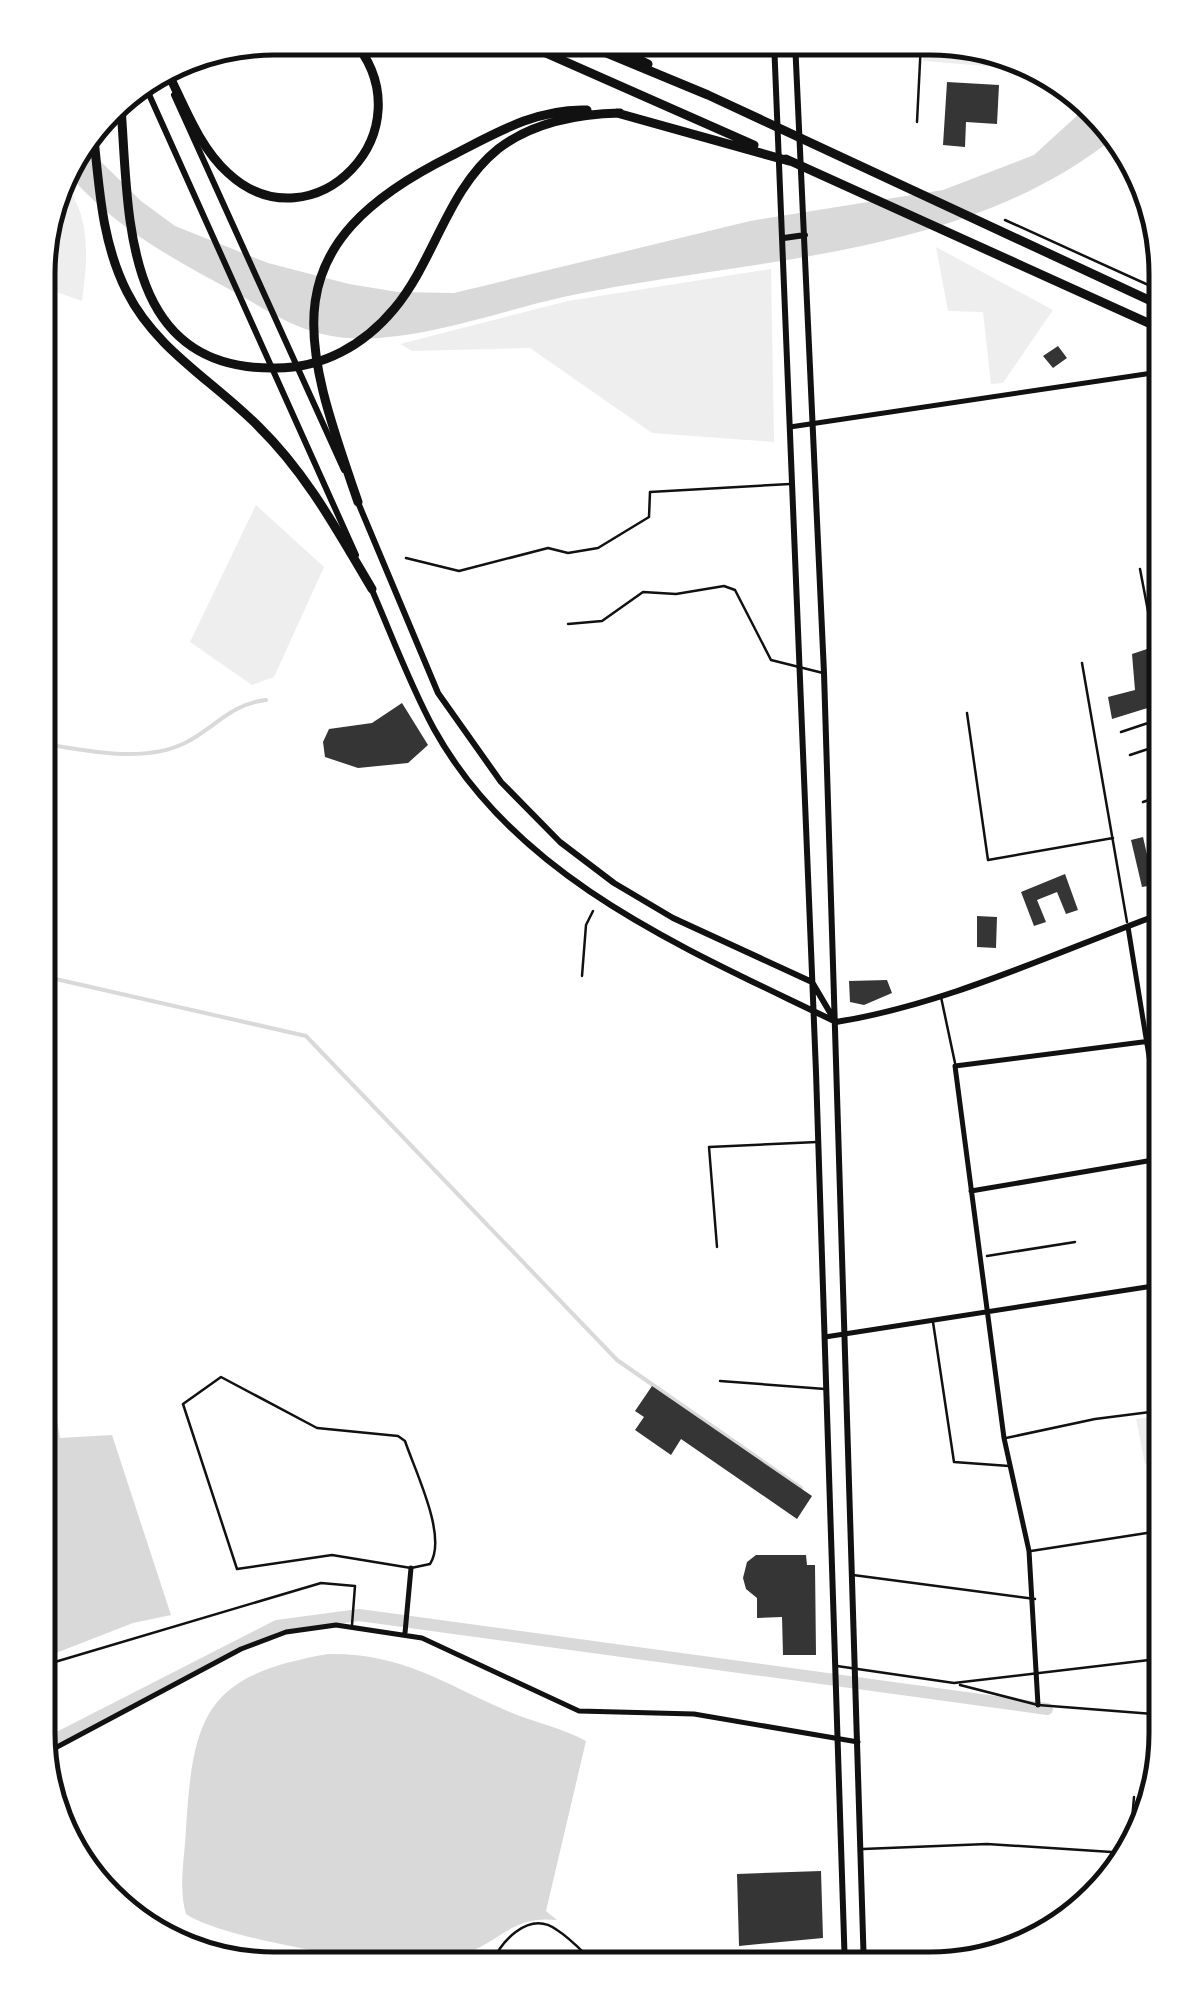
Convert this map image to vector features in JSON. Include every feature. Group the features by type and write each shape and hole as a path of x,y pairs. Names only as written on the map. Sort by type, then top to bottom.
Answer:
{"highway":[{"path":"171,81 201,138 226,171 264,194 310,194 342,180 359,164 376,132 377,83 365,55"},
{"path":"548,55 707,130 789,161 1149,323"},
{"path":"610,55 708,95"},
{"path":"629,55 1149,300"},
{"path":"358,502 320,388 311,324 318,282 350,225 381,194 520,122 571,109 620,113 707,130"},
{"path":"121,118 128,222 144,285 160,312 188,343 245,367 309,365 361,341 395,308 458,198 484,163 510,142 541,126 591,114 620,113"},
{"path":"95,147 107,238 127,292 165,344 257,424 300,471 372,589"}],"street":[{"path":"775,55 818,1142 843,1952"},
{"path":"797,55 824,673 864,1952"},
{"path":"170,81 358,502 438,694 501,782 560,842 614,883 673,918 812,982 836,1022"},
{"path":"149,94 435,732 489,806 556,869 634,920 836,1022 880,1016 941,996 1149,918"},
{"path":"784,238 805,235"},
{"path":"790,427 1149,374"},
{"path":"1128,926 1149,1049"},
{"path":"1038,1705 1030,1551 1004,1438 955,1066 1148,1042"},
{"path":"971,1192 1149,1163"},
{"path":"825,1337 1149,1287"},
{"path":"831,1534 849,1534"},
{"path":"405,1633 411,1568"},
{"path":"55,1748 240,1649 286,1632 352,1626 405,1633 579,1712 694,1714 858,1742"}],"lane":[{"path":"917,122 920,55"},
{"path":"1006,220 1149,286"},
{"path":"406,558 459,571 548,548 568,553 598,548 648,517 650,492 792,484"},
{"path":"1140,569 1149,616"},
{"path":"568,624 602,620 643,592 676,594 724,586 735,590 771,660 799,670 824,673"},
{"path":"1082,663 1128,926"},
{"path":"967,714 988,860 1114,838"},
{"path":"1120,732 1149,723"},
{"path":"1130,755 1149,748"},
{"path":"1143,802 1149,800"},
{"path":"582,976 586,925 592,912"},
{"path":"941,996 955,1066"},
{"path":"717,1247 709,1147 818,1142"},
{"path":"932,1320 954,1462 1010,1466"},
{"path":"222,1377 317,1428 406,1440 437,1536 437,1554 430,1564 411,1568 332,1555 237,1570 183,1404 222,1377"},
{"path":"720,1382 826,1389"},
{"path":"1004,1438 1149,1413"},
{"path":"1030,1551 1149,1533"},
{"path":"851,1575 1035,1599"},
{"path":"55,1662 292,1588 320,1583 355,1586 352,1626"},
{"path":"954,1683 1149,1660"},
{"path":"836,1667 954,1683 1038,1705 1149,1714"},
{"path":"1132,1816 1134,1798"},
{"path":"862,1849 987,1844 1114,1851"},
{"path":"495,1952 512,1932 533,1924 554,1926 582,1952"}],"path":[{"path":"980,1257 1074,1242"}],"shaded area":[{"path":"924,55 959,57 1001,67 923,61"},
{"path":"1079,114 1106,143 1055,178 990,208 923,231 781,261 568,296 445,327 380,338 322,334 280,318 145,240 102,208 76,182 92,153 141,201 175,226 268,263 398,292 454,293 750,221 943,190 1034,155"},
{"path":"71,193 85,236 82,301 55,292 57,245"},
{"path":"936,247 1053,310 1003,383 991,384 983,312 948,311"},
{"path":"771,269 774,442 652,433 530,348 412,351 400,344 568,301"},
{"path":"256,505 324,567 274,677 252,685 190,642"},
{"path":"55,1410 60,1438 112,1435 171,1615 133,1623 55,1653"},
{"path":"1149,1417 1149,1463 1145,1464 1136,1419"},
{"path":"328,1654 378,1658 586,1741 546,1911 557,1920 527,1922 466,1952 320,1952 228,1931 186,1914 182,1883 189,1789 202,1728 214,1706 232,1688 287,1663"}],"building":[{"path":"947,82 999,85 997,124 966,122 965,147 943,145"},
{"path":"1058,346 1067,358 1053,368 1043,356"},
{"path":"1149,648 1149,708 1112,719 1108,697 1135,690 1132,654"},
{"path":"402,703 428,745 408,763 358,768 325,757 323,742 329,729 372,723"},
{"path":"1143,837 1149,886 1142,887 1131,840"},
{"path":"1065,874 1078,910 1066,914 1057,892 1037,900 1046,922 1034,926 1021,892"},
{"path":"977,916 997,917 996,948 977,947"},
{"path":"887,980 892,993 864,1005 850,1002 849,981"},
{"path":"652,1386 812,1496 797,1519 681,1439 671,1455 635,1430 644,1417 635,1411"},
{"path":"756,1555 806,1555 807,1565 815,1565 816,1655 783,1655 782,1617 757,1618 757,1598 746,1589 743,1578 747,1562"},
{"path":"821,1871 823,1938 739,1946 737,1874"}],"waterway":[{"path":"55,746 113,754 150,753 185,743 232,711 266,700"},
{"path":"55,979 306,1036 617,1360 801,1488"},
{"path":"55,1739 277,1626 359,1615 1047,1709"}]}
